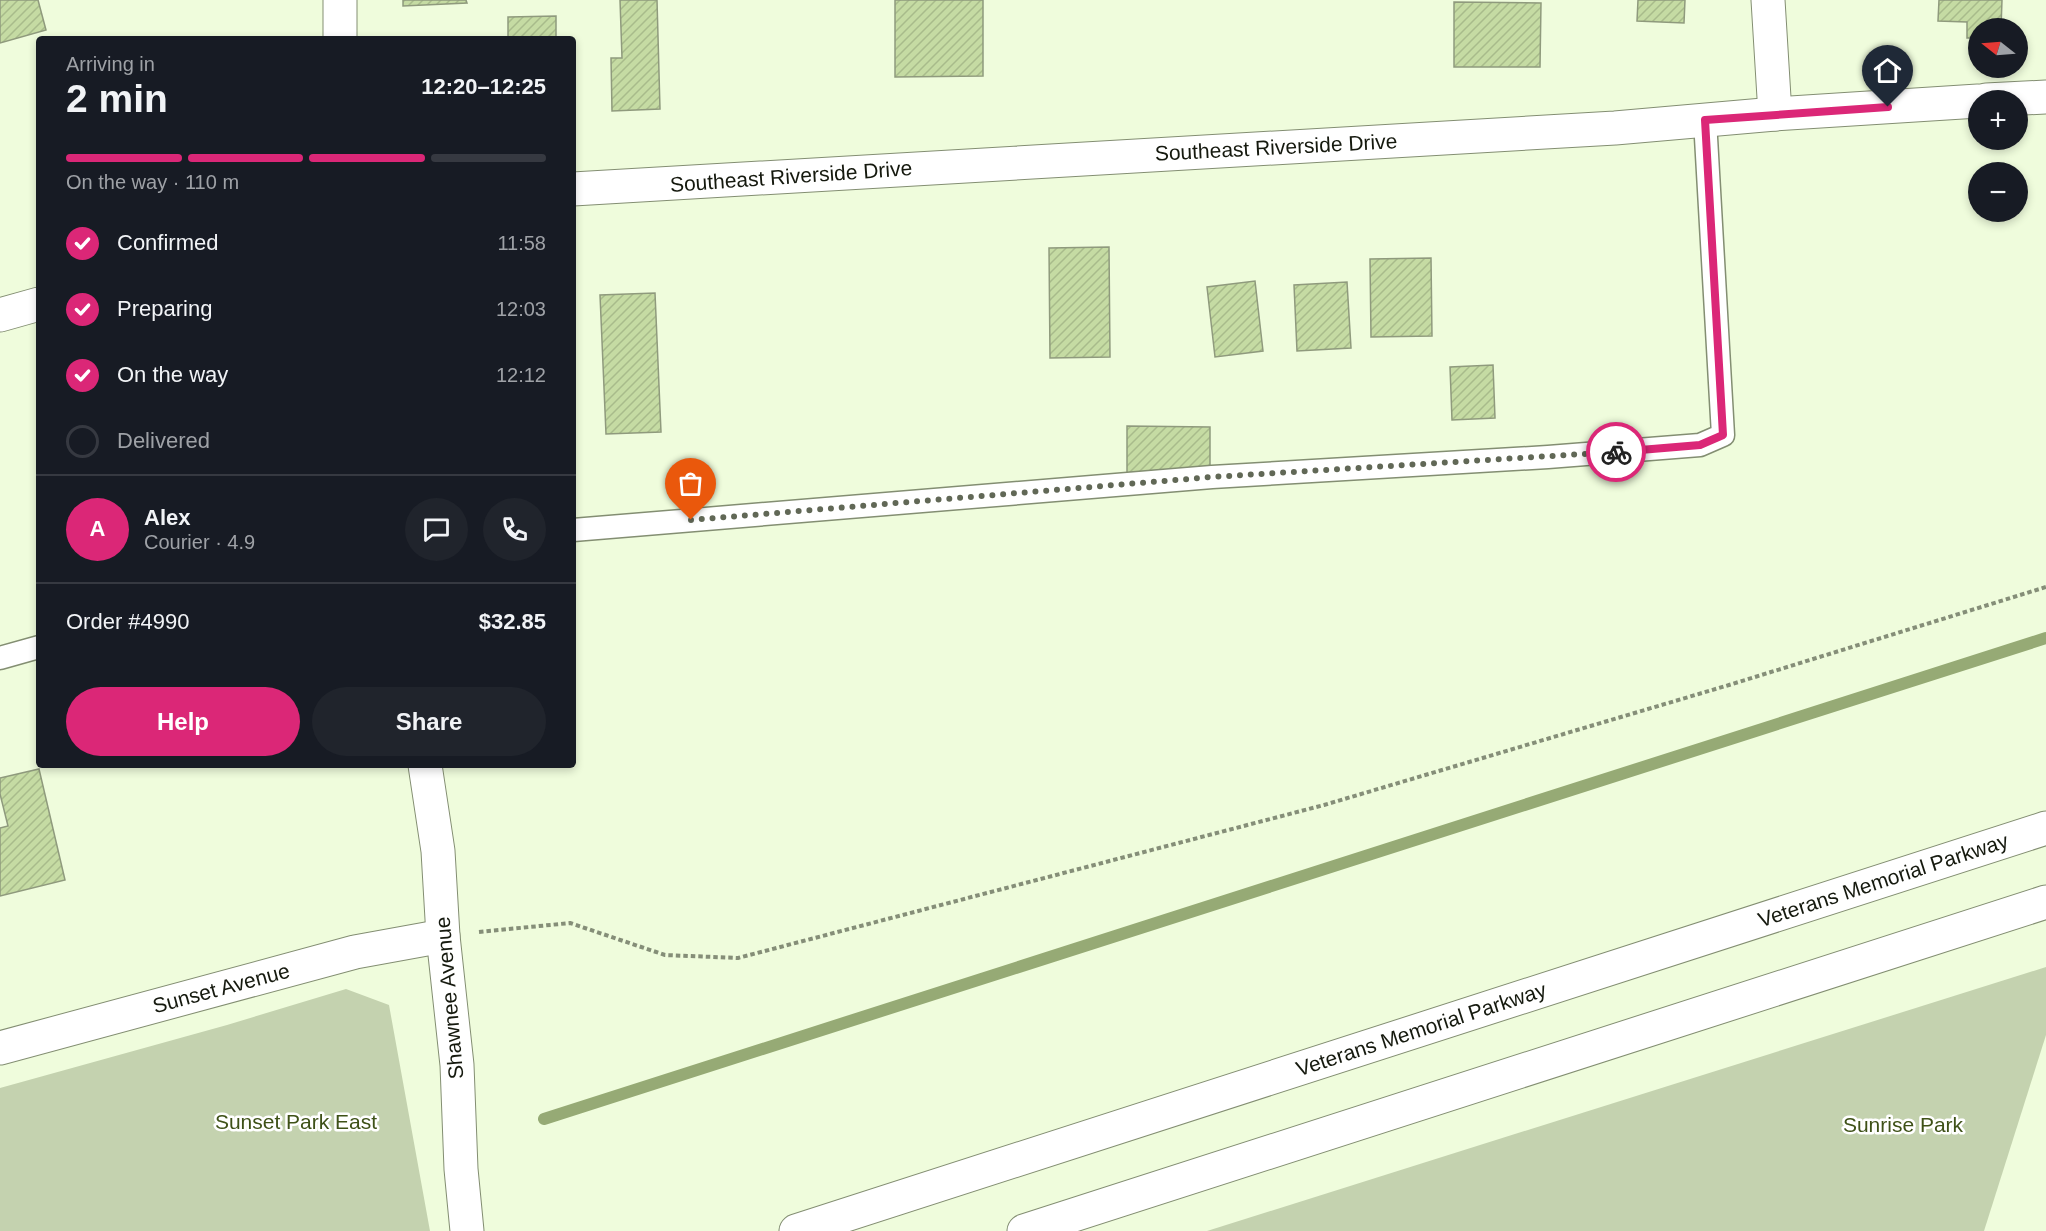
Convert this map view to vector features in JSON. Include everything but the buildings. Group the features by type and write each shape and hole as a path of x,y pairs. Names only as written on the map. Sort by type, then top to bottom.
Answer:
{"main road":[{"path":"340,0 340,36"},
{"path":"1768,0 1775,114"},
{"path":"2028,98 2046,97"},
{"name":"Southeast Riverside Drive","path":"576,189 1604,128 1968,102"},
{"path":"0,315 36,305"},
{"name":"Shawnee Avenue","path":"424,768 438,851 443,936 457,1065 461,1168 467,1231"},
{"name":"Veterans Memorial Parkway","path":"796,1231 2046,828"},
{"path":"1024,1231 2046,902"},
{"name":"Sunset Avenue","path":"0,1048 333,958 443,936"}],"lane":[{"path":"576,530 1212,477 1700,445 1723,435 1705,120"},
{"path":"0,658 36,648"}],"path":[{"path":"443,936 570,923 665,955 738,958 1324,805 1729,685 2046,587"}],"green space":[{"name":"Sunrise Park","path":"2046,967 2046,1035 1984,1231 1207,1231"},
{"name":"Sunset Park East","path":"346,989 389,1005 430,1231 0,1231 0,1088 227,1025"}],"waterway":[{"path":"544,1119 2046,638"}],"way so far":[{"path":"691,520 1212,477 1616,452"}],"route":[{"path":"1616,452 1700,445 1723,435 1705,120 1888,107"}]}
